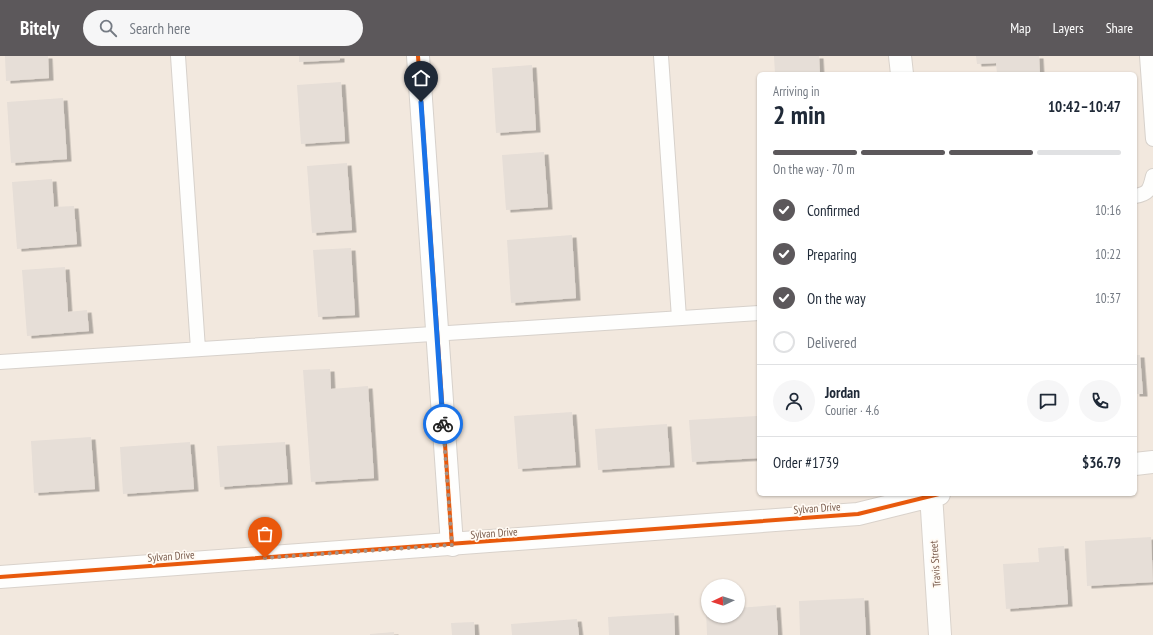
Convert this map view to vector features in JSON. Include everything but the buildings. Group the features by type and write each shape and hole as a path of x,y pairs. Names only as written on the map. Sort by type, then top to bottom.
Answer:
{"street":[{"path":"418,56 452,545"},
{"path":"900,56 902,72"},
{"path":"1137,464 1153,462"},
{"name":"Sylvan Drive","path":"0,577 858,514 930,496"},
{"name":"Travis Street","path":"934,496 940,635"}],"lane":[{"path":"178,56 198,349"},
{"path":"661,56 679,318"},
{"path":"1147,56 1153,139"},
{"path":"1137,196 1144,195 1150,190 1153,176"},
{"path":"0,362 757,313"}],"shaded area":[{"path":"0,56 1153,56 1153,635 0,635"}],"cycle path":[{"path":"418,56 452,545"},
{"path":"0,577 858,514 931,496"}],"way so far":[{"path":"265,558 452,545 443,424"}],"route":[{"path":"421,102 443,424"}]}
